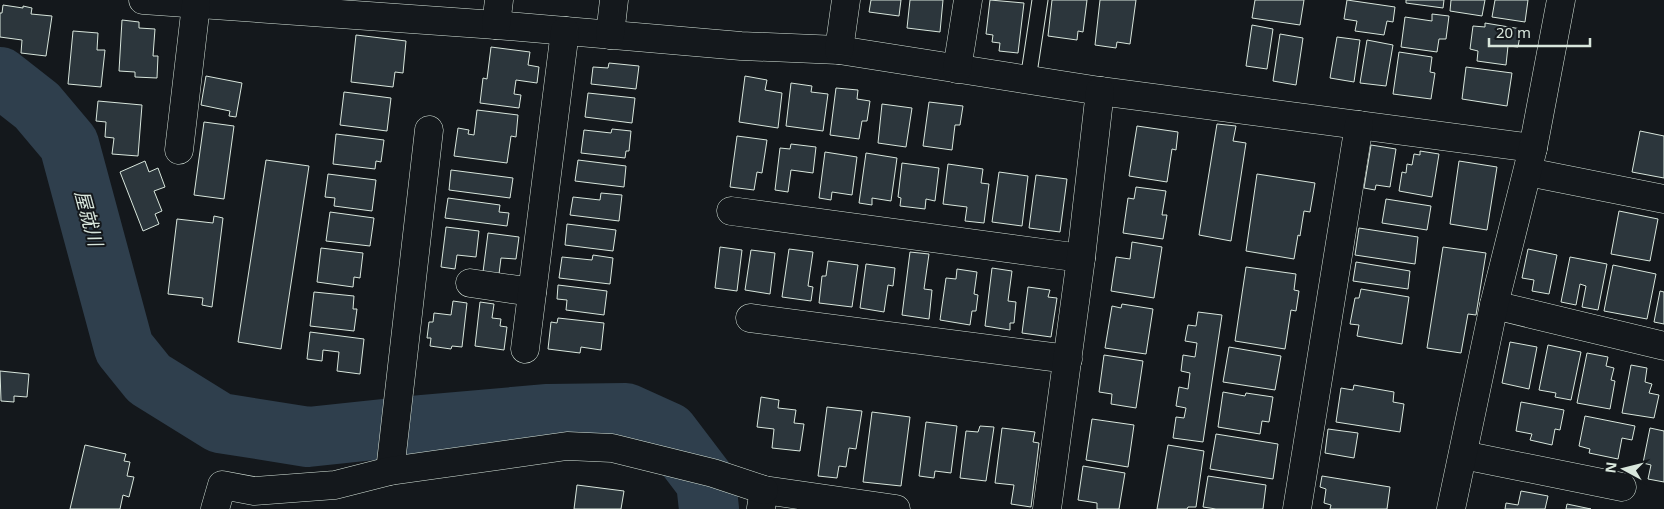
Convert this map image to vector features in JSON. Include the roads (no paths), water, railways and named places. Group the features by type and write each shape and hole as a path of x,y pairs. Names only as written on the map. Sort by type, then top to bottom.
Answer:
{"street":[{"path":"143,0 209,4 498,12 565,31 741,46 839,50 1100,91 1359,125 1530,160 1664,199"},
{"path":"610,35 614,0"},
{"path":"839,50 846,0"},
{"path":"957,69 968,0"},
{"path":"1451,509 1494,306 1530,160 1561,0"},
{"path":"178,150 209,4"},
{"path":"525,349 565,31"},
{"path":"1048,509 1082,258 1100,91"},
{"path":"1297,509 1359,125"},
{"path":"390,471 429,130"},
{"path":"731,211 1082,258"},
{"path":"470,283 532,292"},
{"path":"1494,306 1664,346"},
{"path":"750,318 1068,359"},
{"path":"215,509 222,485 254,491 335,485 390,471 567,446 612,448 713,473 762,500 896,509"},
{"path":"1463,454 1622,487"}],"lane":[{"path":"1028,80 1040,0"}],"waterway":[{"name":"屋就川","path":"0,77 37,106 69,144 124,348 149,379 220,423 308,437 548,414 626,413 668,432 706,482 709,509"}]}
